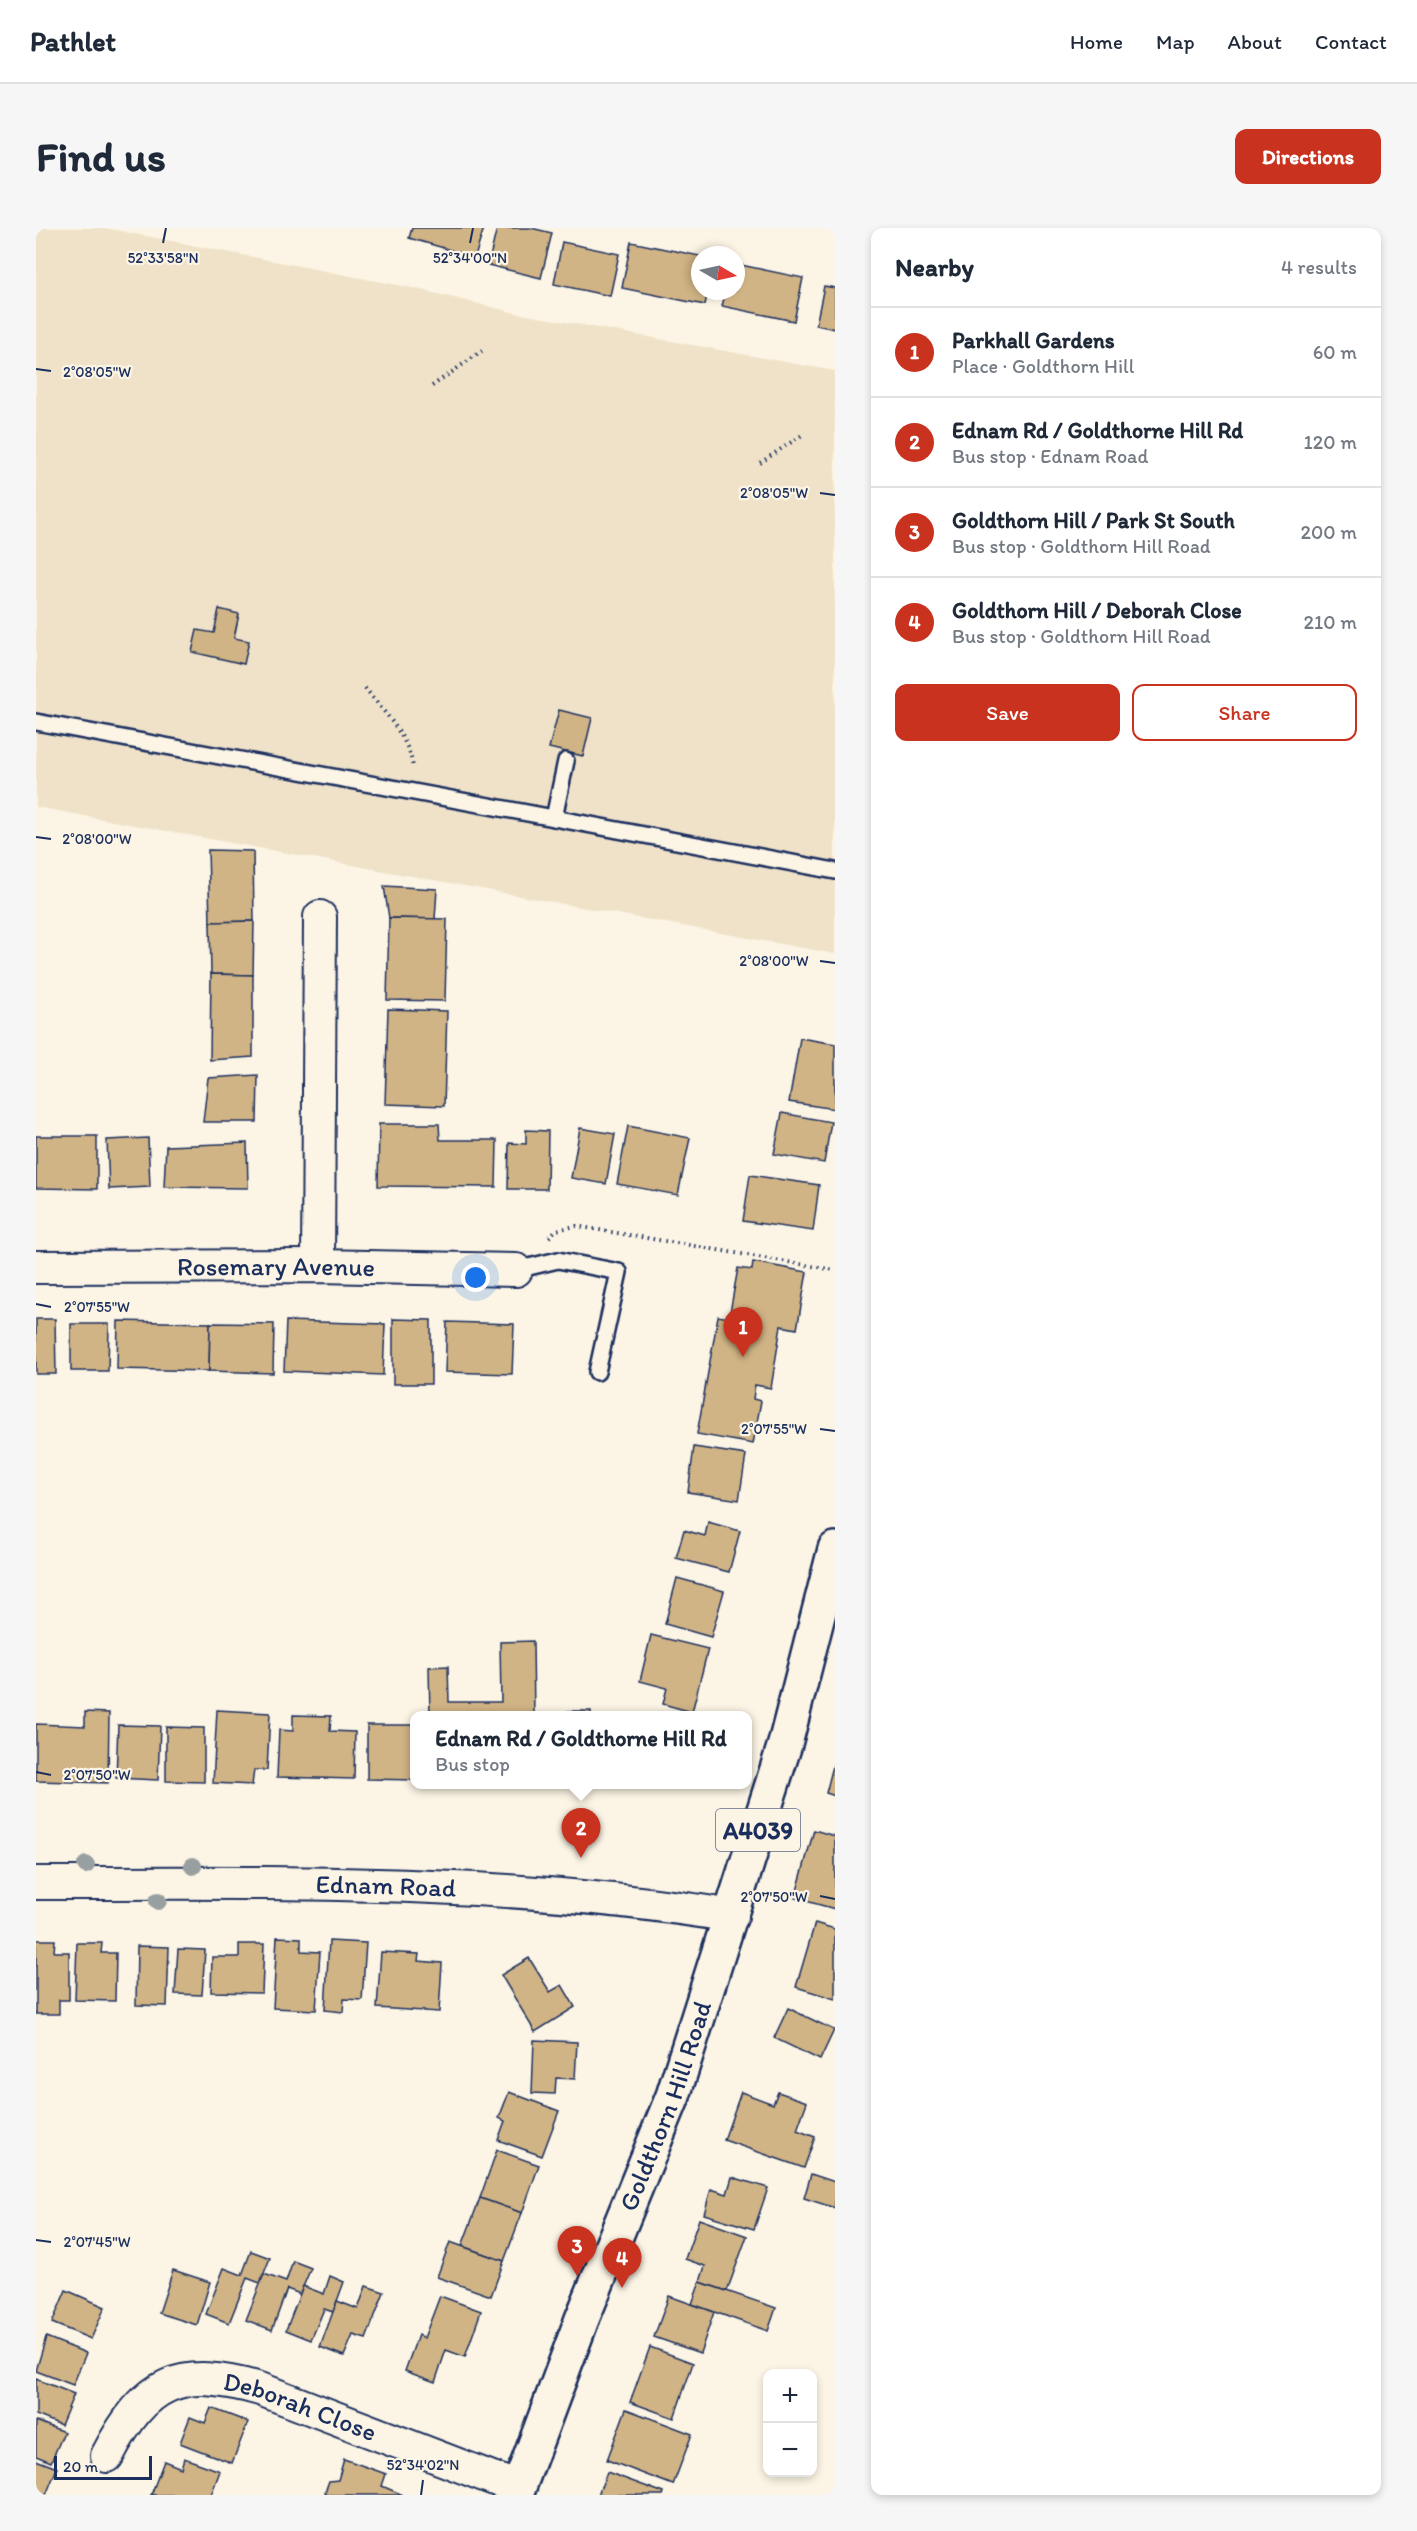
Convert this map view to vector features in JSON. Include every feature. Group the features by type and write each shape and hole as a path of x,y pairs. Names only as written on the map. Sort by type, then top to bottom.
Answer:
{"main road":[{"name":"A4039","path":"732,1916 785,1744 835,1549"},
{"name":"Goldthorn Hill Road","path":"517,2491 582,2319 673,2096 732,1916"}],"street":[{"path":"318,1266 320,917"},
{"name":"Rosemary Avenue","path":"36,1268 318,1266 516,1269"},
{"name":"Ednam Road","path":"36,1883 438,1886 650,1902 732,1916"},
{"name":"Deborah Close","path":"107,2456 122,2428 138,2406 159,2389 181,2381 207,2378 229,2380 260,2390 517,2491"}],"lane":[{"path":"36,722 835,871"},
{"path":"554,819 566,761"},
{"path":"516,1269 558,1260 619,1272 597,1372"}],"path":[{"path":"432,386 482,351"},
{"path":"760,463 802,435"},
{"path":"365,688 400,734 411,756 413,768 410,792"},
{"path":"516,1269 556,1230 576,1226 835,1270"}],"shaded area":[{"path":"36,228 105,228 417,289 516,313 835,371 835,954 36,807"}],"building":[{"path":"412,228 484,228 475,257 409,238"},
{"path":"497,228 531,228 552,233 541,278 488,265"},
{"path":"562,242 619,254 610,296 554,284"},
{"path":"631,242 691,254 691,300 706,300 705,305 622,288"},
{"path":"745,266 803,278 794,321 722,306 724,300 745,300"},
{"path":"824,286 835,288 835,329 816,325"},
{"path":"219,609 239,614 234,638 249,641 244,664 192,652 197,630 214,633"},
{"path":"559,710 592,718 583,756 549,748"},
{"path":"208,850 253,851 254,921 210,922"},
{"path":"384,886 437,889 435,919 389,918"},
{"path":"389,918 447,919 445,1001 387,1000"},
{"path":"254,921 253,975 211,974 210,922"},
{"path":"211,974 253,975 253,1057 210,1060"},
{"path":"388,1009 447,1011 444,1106 385,1104"},
{"path":"800,1038 835,1044 835,1109 789,1102"},
{"path":"258,1075 257,1122 203,1122 208,1078"},
{"path":"782,1113 831,1122 824,1163 774,1154"},
{"path":"379,1124 439,1124 440,1140 497,1140 496,1187 378,1186"},
{"path":"628,1126 690,1138 678,1195 617,1184"},
{"path":"580,1128 615,1134 606,1184 571,1178"},
{"path":"526,1130 548,1131 547,1189 508,1189 509,1143 526,1144"},
{"path":"36,1136 97,1136 97,1189 36,1188"},
{"path":"148,1138 150,1187 109,1189 107,1140"},
{"path":"247,1143 248,1188 164,1187 166,1146"},
{"path":"750,1175 819,1185 813,1231 743,1221"},
{"path":"753,1262 807,1272 797,1329 781,1326 771,1388 755,1385 753,1399 761,1401 753,1444 697,1434 718,1316 729,1318 738,1268 752,1270"},
{"path":"36,1319 55,1319 56,1374 36,1374"},
{"path":"393,1319 431,1320 431,1384 393,1384"},
{"path":"118,1321 210,1323 209,1371 117,1369"},
{"path":"286,1321 385,1324 383,1375 284,1371"},
{"path":"447,1322 514,1324 512,1374 445,1372"},
{"path":"210,1323 274,1324 273,1373 209,1371"},
{"path":"71,1324 109,1324 108,1371 71,1371"},
{"path":"694,1447 746,1455 739,1500 688,1492"},
{"path":"708,1522 740,1531 729,1572 676,1558 684,1530 705,1536"},
{"path":"677,1578 724,1591 711,1637 665,1624"},
{"path":"651,1635 708,1649 692,1711 663,1704 667,1688 640,1681"},
{"path":"533,1641 534,1711 430,1711 429,1667 448,1666 449,1702 501,1702 500,1642"},
{"path":"217,1710 270,1713 267,1770 254,1770 252,1785 213,1783"},
{"path":"85,1712 109,1713 108,1783 36,1781 36,1724 85,1726"},
{"path":"293,1715 331,1716 330,1731 355,1732 354,1779 277,1777 279,1730 293,1731"},
{"path":"118,1725 160,1726 158,1780 116,1778"},
{"path":"367,1725 410,1725 410,1780 367,1779"},
{"path":"166,1727 204,1728 204,1782 166,1781"},
{"path":"835,1758 835,1796 826,1793"},
{"path":"814,1830 835,1836 835,1909 795,1898"},
{"path":"815,1923 835,1929 835,1999 796,1987"},
{"path":"277,1937 301,1938 301,1951 320,1952 316,2010 273,2008"},
{"path":"36,1940 55,1940 54,1952 69,1952 69,2000 59,2000 59,2014 36,2014"},
{"path":"329,1941 366,1943 362,2000 344,1999 343,2012 325,2010"},
{"path":"77,1943 102,1943 101,1953 116,1953 115,2001 75,2000"},
{"path":"239,1944 264,1944 262,1993 211,1992 212,1957 239,1957"},
{"path":"137,1946 169,1947 167,2006 136,2005"},
{"path":"178,1949 205,1950 202,1995 175,1994"},
{"path":"381,1952 419,1954 418,1961 442,1963 439,2012 377,2008"},
{"path":"529,1958 550,1992 562,1985 575,2007 535,2032 501,1975"},
{"path":"788,2008 834,2030 820,2060 774,2038"},
{"path":"534,2040 577,2042 575,2079 556,2078 555,2094 532,2093"},
{"path":"509,2092 559,2111 542,2156 498,2140 505,2121 499,2118"},
{"path":"741,2092 773,2104 778,2092 807,2102 797,2130 815,2137 804,2168 724,2140"},
{"path":"497,2150 539,2165 522,2213 480,2198"},
{"path":"811,2174 835,2182 835,2208 804,2198"},
{"path":"732,2177 768,2188 754,2229 704,2214 711,2189 727,2194"},
{"path":"480,2198 522,2213 504,2261 462,2246"},
{"path":"699,2219 747,2236 727,2291 700,2282 705,2266 685,2259"},
{"path":"450,2242 504,2261 491,2296 437,2277"},
{"path":"251,2251 270,2258 260,2283 247,2278 229,2323 206,2314 224,2268 242,2275"},
{"path":"293,2261 311,2268 300,2294 287,2289 272,2330 246,2320 264,2274 286,2282"},
{"path":"173,2270 210,2282 197,2325 159,2313"},
{"path":"330,2276 344,2282 333,2312 324,2309 311,2340 286,2330 303,2286 324,2294"},
{"path":"700,2282 776,2308 768,2331 692,2304"},
{"path":"366,2286 384,2292 366,2339 353,2335 344,2356 320,2347 337,2301 358,2309"},
{"path":"66,2290 105,2307 91,2339 52,2323"},
{"path":"440,2296 481,2311 465,2357 446,2350 435,2382 405,2371 418,2335 424,2338"},
{"path":"669,2296 714,2312 700,2353 654,2337"},
{"path":"46,2337 86,2353 73,2385 36,2371"},
{"path":"650,2347 693,2363 674,2418 630,2402"},
{"path":"36,2379 74,2394 61,2425 36,2415"},
{"path":"211,2408 248,2422 232,2463 180,2443 190,2417 205,2423"},
{"path":"626,2409 692,2434 673,2485 607,2460"},
{"path":"36,2421 64,2432 51,2462 36,2456"},
{"path":"184,2458 220,2471 211,2495 151,2495 164,2461 181,2468"},
{"path":"344,2459 386,2474 382,2486 403,2495 327,2495 325,2492 329,2481 338,2480"},
{"path":"36,2460 57,2468 46,2495 36,2495"},
{"path":"607,2472 664,2493 663,2495 598,2495"}],"place":[{"name":"Parkhall Gardens","path":"743,1357"},
{"name":"Ednam Rd / Goldthorne Hill Rd","path":"581,1858"},
{"name":"Goldthorn Hill / Park St South","path":"577,2276"},
{"name":"Goldthorn Hill / Deborah Close","path":"622,2288"}]}
